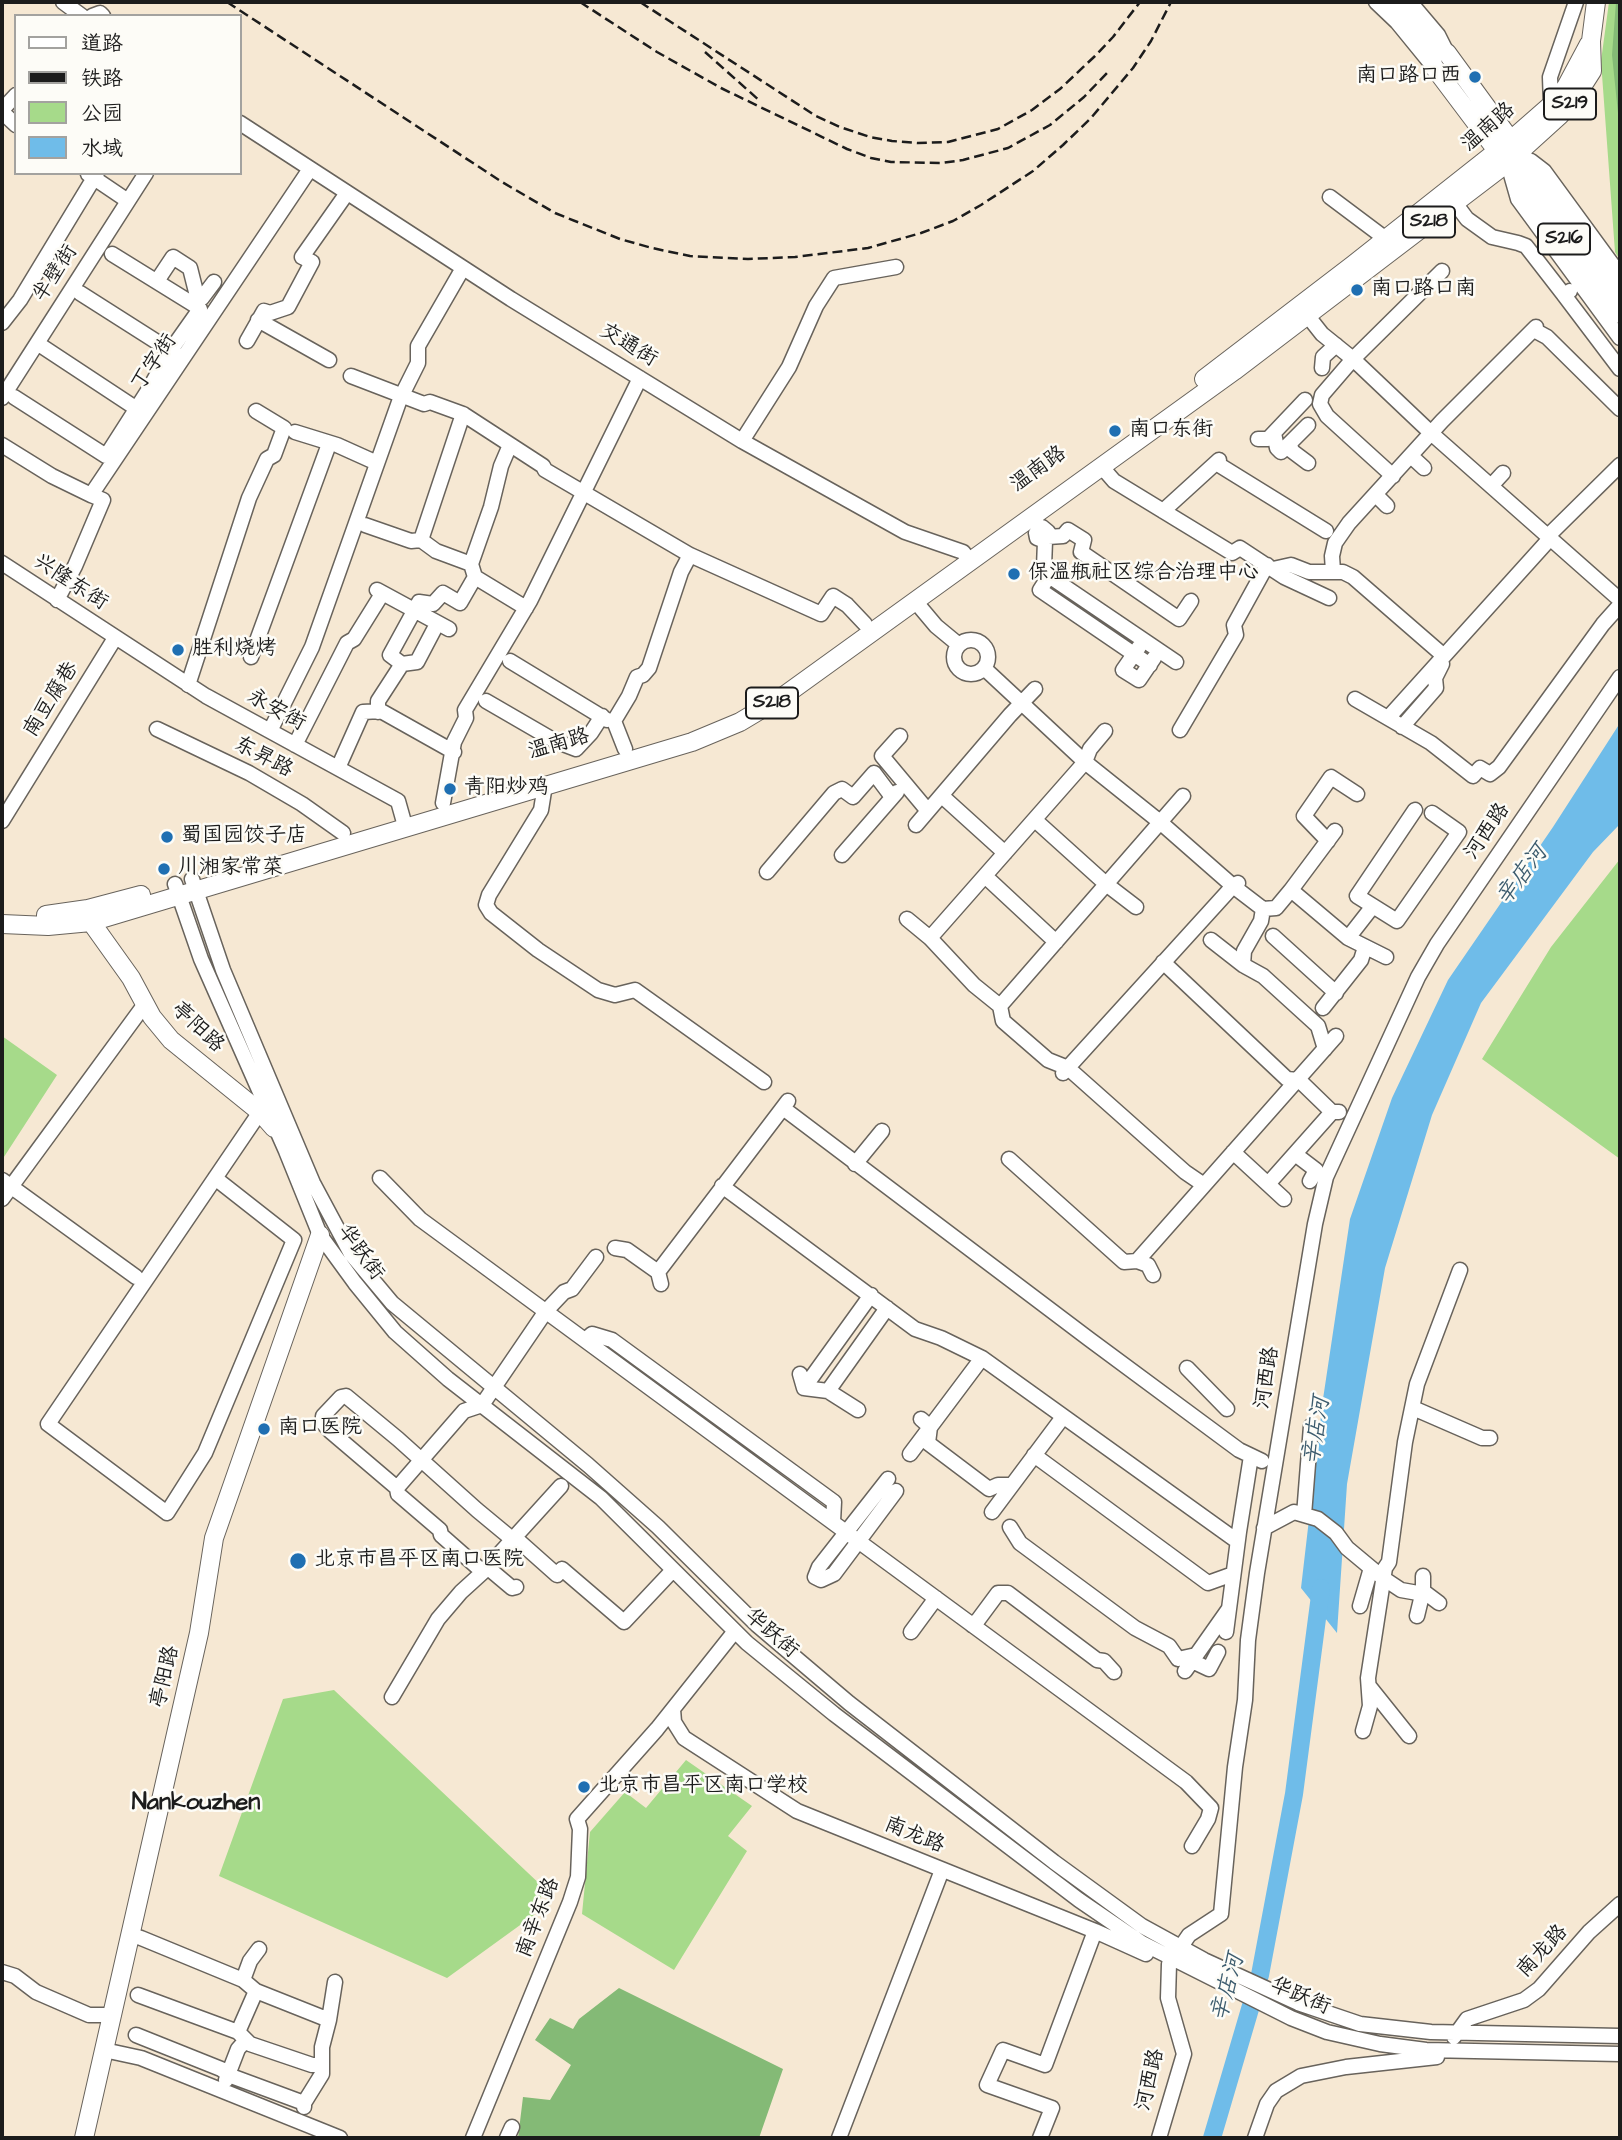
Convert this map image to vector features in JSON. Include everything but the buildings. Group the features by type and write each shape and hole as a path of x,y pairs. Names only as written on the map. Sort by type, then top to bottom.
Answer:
{"main road":[{"name":"S216","path":"1395,2 1425,42 1434,67 1509,151 1620,290"},
{"name":"S219","path":"1591,41 1596,2"},
{"name":"温南路","path":"2,924 48,926 89,916 404,821 545,785 692,742 740,722 785,695 915,601 966,556 1041,530 1101,466 1234,371 1455,203 1509,151 1551,105 1566,87 1591,41"},
{"name":"温南路","path":"185,887 344,833 404,821 443,803 688,731 735,712 779,686 864,624 966,556 1386,239 1560,116 1592,71 1591,41"},
{"name":"S216","path":"1425,42 1447,53 1509,151 1620,314"},
{"name":"温南路","path":"2,913 89,916"},
{"name":"亭阳路","path":"89,916 131,978 152,1017 171,1040 260,1112 274,1128"},
{"name":"亭阳路","path":"83,2138 199,1633 214,1538 320,1235"}],"street":[{"path":"64,2 82,14"},
{"path":"1376,2 1397,22 1434,67"},
{"path":"1410,2 1438,35 1447,53"},
{"path":"1576,2 1591,41"},
{"path":"1551,105 1550,77 1576,2"},
{"path":"2,111 14,97"},
{"name":"交通街","path":"242,124 463,268 742,441 905,532 966,556"},
{"name":"S216","path":"1509,151 1544,171 1620,275"},
{"name":"S216","path":"1509,151 1518,199 1620,338"},
{"name":"丁字街","path":"89,489 177,355 310,169"},
{"path":"2,323 20,300 93,175 128,201"},
{"name":"半壁街","path":"8,397 145,175"},
{"path":"247,341 264,311 270,313 288,307 312,262 302,257 347,193"},
{"path":"1330,197 1386,239"},
{"path":"1455,203 1467,219 1492,237 1526,246 1620,369"},
{"path":"112,254 197,303"},
{"path":"89,489 106,456 177,355 200,309 190,268 173,257 157,281"},
{"path":"742,441 789,367 816,306 834,278 896,267"},
{"path":"270,731 312,646 400,399 418,363 418,346 463,268"},
{"path":"1393,476 1327,416 1321,404 1322,395 1353,359 1442,271"},
{"path":"197,303 214,282"},
{"path":"1564,295 1581,284"},
{"path":"80,293 177,355"},
{"path":"1307,315 1322,334 1353,359 1620,603 1499,767 1490,774 1480,768 1473,776 1431,744 1355,699"},
{"path":"258,320 329,360"},
{"path":"1334,571 1332,556 1335,543 1431,433 1535,329 1547,337 1620,409"},
{"path":"1322,368 1323,357 1336,345"},
{"path":"43,347 137,409"},
{"path":"351,376 424,404 430,402 463,414 543,466 545,470 690,555 821,614 833,596 848,605 864,624"},
{"path":"443,803 454,742 466,718 466,710 526,608 640,378"},
{"path":"8,397 106,456"},
{"path":"1258,439 1268,439 1303,399 1310,405 1321,404"},
{"path":"188,685 249,498 267,459 274,455 284,428 256,411"},
{"path":"421,540 463,414"},
{"path":"1274,433 1277,448 1281,452 1308,425"},
{"path":"295,432 377,463"},
{"path":"251,657 329,444"},
{"path":"2,445 52,476 89,489 103,500 75,566 57,600"},
{"path":"295,745 347,643 354,639 379,592 414,610 443,627 416,662 402,664 390,655 414,610 419,602 433,604 443,593 460,603 473,571 501,466 510,445"},
{"path":"1290,445 1292,451 1308,463"},
{"path":"1411,456 1424,468"},
{"path":"1163,511 1217,462 1255,482 1320,525"},
{"path":"1388,718 1549,537 1620,465"},
{"path":"1101,466 1114,481 1232,553 1240,548 1284,577 1329,598"},
{"path":"1491,486 1503,472"},
{"path":"1376,495 1387,506"},
{"path":"365,525 411,541 421,540 473,571 526,608"},
{"path":"1160,651 1150,665 1040,590 1046,571 1041,530 1063,536 1068,530 1084,540 1081,552 1179,619 1191,601"},
{"path":"486,701 556,748 576,749 629,696 637,677 649,668 681,572 690,555"},
{"name":"兴隆东街","path":"2,564 115,638"},
{"path":"1270,567 1291,565 1309,572 1343,572 1353,577 1444,656"},
{"path":"1180,730 1237,635 1234,625 1270,567"},
{"path":"1033,579 1039,569 1046,571 1176,662"},
{"path":"915,601 936,626 959,645"},
{"name":"永安街","path":"115,638 188,685 398,801 404,821"},
{"name":"南豆腐巷","path":"2,821 115,638"},
{"path":"969,640 985,646 988,657 984,668 975,673 960,670 954,655 959,645 969,640"},
{"path":"1133,654 1144,640"},
{"path":"1402,727 1436,688 1435,678 1444,656"},
{"path":"510,662 608,718 625,749"},
{"path":"378,712 378,701 402,664"},
{"path":"984,668 1085,762 1264,909 1276,908 1332,836 1304,816 1331,777 1357,794"},
{"name":"河西路","path":"1159,2138 1184,2054 1168,1998 1174,1957 1189,1935 1221,1914 1235,1767 1245,1700 1248,1640 1315,1224 1326,1177 1418,977 1437,944 1620,677"},
{"path":"916,825 1035,689"},
{"path":"338,768 363,712 378,712 454,752"},
{"name":"东昇路","path":"157,729 249,773 344,833"},
{"path":"930,938 1085,762 1090,748 1105,732"},
{"path":"900,736 882,756 929,811"},
{"path":"767,872 830,788 842,789 853,797 874,773 892,797"},
{"path":"842,855 905,783"},
{"path":"545,785 541,810 489,895 486,905 491,913 538,950 598,990 615,995 635,990 764,1082"},
{"path":"942,796 1005,853"},
{"path":"1000,1006 1183,796"},
{"path":"1415,810 1357,895 1398,921 1459,832 1432,813"},
{"path":"1035,820 1106,884 1136,907"},
{"path":"985,876 1056,942"},
{"path":"1065,1071 1236,884"},
{"name":"华跃街","path":"185,887 201,959 320,1235 355,1283 395,1332 448,1379 601,1498 735,1631 834,1714 1079,1899 1142,1943 1174,1957 1360,2024 1432,2032 1620,2036"},
{"name":"华跃街","path":"185,887 313,1183 351,1254 392,1303 588,1465 658,1527 757,1625 849,1703 1054,1862 1142,1926 1174,1957"},
{"path":"1291,890 1349,939 1386,957"},
{"path":"1349,939 1373,906"},
{"path":"1243,965 1244,951 1261,921 1264,909"},
{"path":"907,919 930,938 974,985 1000,1006 1003,1021 1204,1185"},
{"path":"1273,936 1336,993"},
{"path":"1211,940 1243,965 1263,976 1318,1026 1325,1049"},
{"path":"1323,1008 1361,960 1365,947"},
{"path":"1163,962 1287,1079 1299,1080 1336,1112 1268,1184"},
{"path":"136,1277 5,1188 145,1004"},
{"path":"1137,1261 1336,1036"},
{"path":"615,1248 627,1251 659,1278 722,1186 785,1104 855,1164 1110,1355 1240,1450 1256,1458 1237,1541 1226,1632"},
{"path":"215,1178 294,1240 205,1453 167,1513 48,1424 215,1178 260,1112"},
{"path":"855,1164 881,1131"},
{"path":"1233,1152 1284,1199"},
{"path":"1295,1154 1316,1170 1310,1181"},
{"path":"1009,1159 1124,1262 1137,1261 1148,1265 1153,1276"},
{"path":"380,1178 420,1219 1197,1791 1211,1808 1199,1844"},
{"path":"722,1186 915,1329 982,1358 1237,1541"},
{"path":"397,1488 464,1411 482,1405 546,1311 564,1292 572,1289 596,1257"},
{"path":"1363,1731 1370,1706 1369,1686 1383,1578 1389,1562 1405,1442 1417,1384 1460,1270"},
{"path":"858,1410 828,1391 802,1381 871,1296"},
{"path":"828,1391 887,1308"},
{"path":"910,1454 926,1423 982,1358"},
{"path":"1187,1368 1227,1409"},
{"path":"516,1587 512,1588 485,1570 398,1494 397,1488 330,1431 323,1423 323,1416 341,1396 346,1396 512,1539 521,1543 624,1622 673,1570"},
{"path":"1413,1408 1482,1438 1490,1438"},
{"path":"992,1512 1063,1417"},
{"path":"926,1423 929,1443 989,1489 998,1485 1012,1485"},
{"path":"1304,1515 1311,1426"},
{"path":"1034,1455 1208,1583 1233,1574"},
{"path":"854,1536 892,1485"},
{"path":"392,1697 438,1619 561,1486"},
{"path":"1264,1528 1294,1512 1318,1519 1336,1533 1347,1548 1401,1590 1418,1593 1423,1584"},
{"path":"1010,1527 1020,1543 1135,1628 1169,1646 1178,1659 1209,1669 1218,1652"},
{"path":"1360,1606 1371,1568"},
{"path":"1423,1584 1438,1603"},
{"path":"1417,1616 1423,1584"},
{"path":"972,1625 998,1593 1008,1593 1097,1660 1104,1661 1114,1672"},
{"path":"911,1632 936,1598"},
{"path":"1191,1662 1229,1609"},
{"name":"南辛东路","path":"473,2138 570,1902 578,1877 580,1829 577,1819 673,1709 735,1631"},
{"path":"1369,1686 1409,1736"},
{"name":"南龙路","path":"673,1709 674,1722 684,1738 809,1817 1095,1931 1174,1957"},
{"path":"839,2138 942,1870"},
{"name":"南龙路","path":"1444,2051 1467,2019 1524,2000 1539,1989 1589,1932 1620,1904"},
{"path":"1040,2138 1052,2108 987,2085 1003,2050 1045,2065 1095,1931"},
{"path":"130,1935 243,1980 256,1991 329,2020"},
{"path":"243,1980 250,1961 259,1949"},
{"name":"华跃街","path":"1204,1967 1292,2018 1327,2032 1380,2044 1444,2051 1620,2054"},
{"path":"2,1972 15,1976 36,1992 89,2015 112,2015"},
{"path":"136,2035 304,2105 315,2083 320,2079 322,2048 335,1982"},
{"path":"223,2090 256,1991"},
{"path":"138,1995 312,2065 320,2065"},
{"path":"104,2050 141,2058 340,2138"},
{"path":"1255,2138 1267,2104 1276,2091 1301,2076 1346,2067 1440,2057 1444,2051"}],"green space":[{"path":"1609,2 1620,2 1620,260 1615,252 1601,61"},
{"path":"1616,2 1620,2 1618,113 1612,55"},
{"path":"1620,859 1620,1159 1482,1059 1551,947"},
{"path":"2,1036 57,1075 2,1160"},
{"path":"334,1690 544,1888 534,1915 447,1978 219,1876 283,1699"},
{"path":"686,1760 752,1806 728,1836 747,1851 674,1970 582,1914 590,1832 625,1792 646,1808"},
{"path":"619,1988 783,2069 759,2138 518,2138 523,2097 550,2100 571,2065 535,2040 550,2018 573,2029 579,2019"}],"water":[{"path":"1620,723 1620,824 1593,852 1481,1003 1432,1115 1385,1268 1347,1484 1337,1633 1301,1588 1323,1399 1350,1219 1392,1098 1448,980 1553,827"}],"waterway":[{"name":"辛店河","path":"1212,2138 1260,1975 1294,1794 1321,1588"}],"railway":[{"path":"227,2 502,182 555,213 620,239 652,248 690,256 748,259 795,257 868,248 953,221 981,205 1033,171 1091,118 1133,68 1151,41 1171,2"},
{"path":"580,2 657,52 721,88 847,149 891,162 941,163 1008,148 1050,125 1084,97 1109,71"},
{"path":"640,2 816,116 870,137 918,143 948,142 998,129 1032,110 1060,89 1095,56 1140,2"},
{"path":"705,52 760,101"}],"place":[{"name":"南口路口西","path":"1475,77"},
{"name":"南口路口南","path":"1357,290"},
{"name":"南口东街","path":"1115,431"},
{"name":"保温瓶社区综合治理中心","path":"1014,574"},
{"name":"胜利烧烤","path":"178,650"},
{"name":"青阳炒鸡","path":"450,789"},
{"name":"蜀国园饺子店","path":"167,837"},
{"name":"川湘家常菜","path":"164,869"},
{"name":"南口医院","path":"264,1429"},
{"name":"北京市昌平区南口医院","path":"298,1561"},
{"name":"北京市昌平区南口学校","path":"584,1787"}],"district":[{"name":"Nankouzhen","path":"196,1804"}]}
